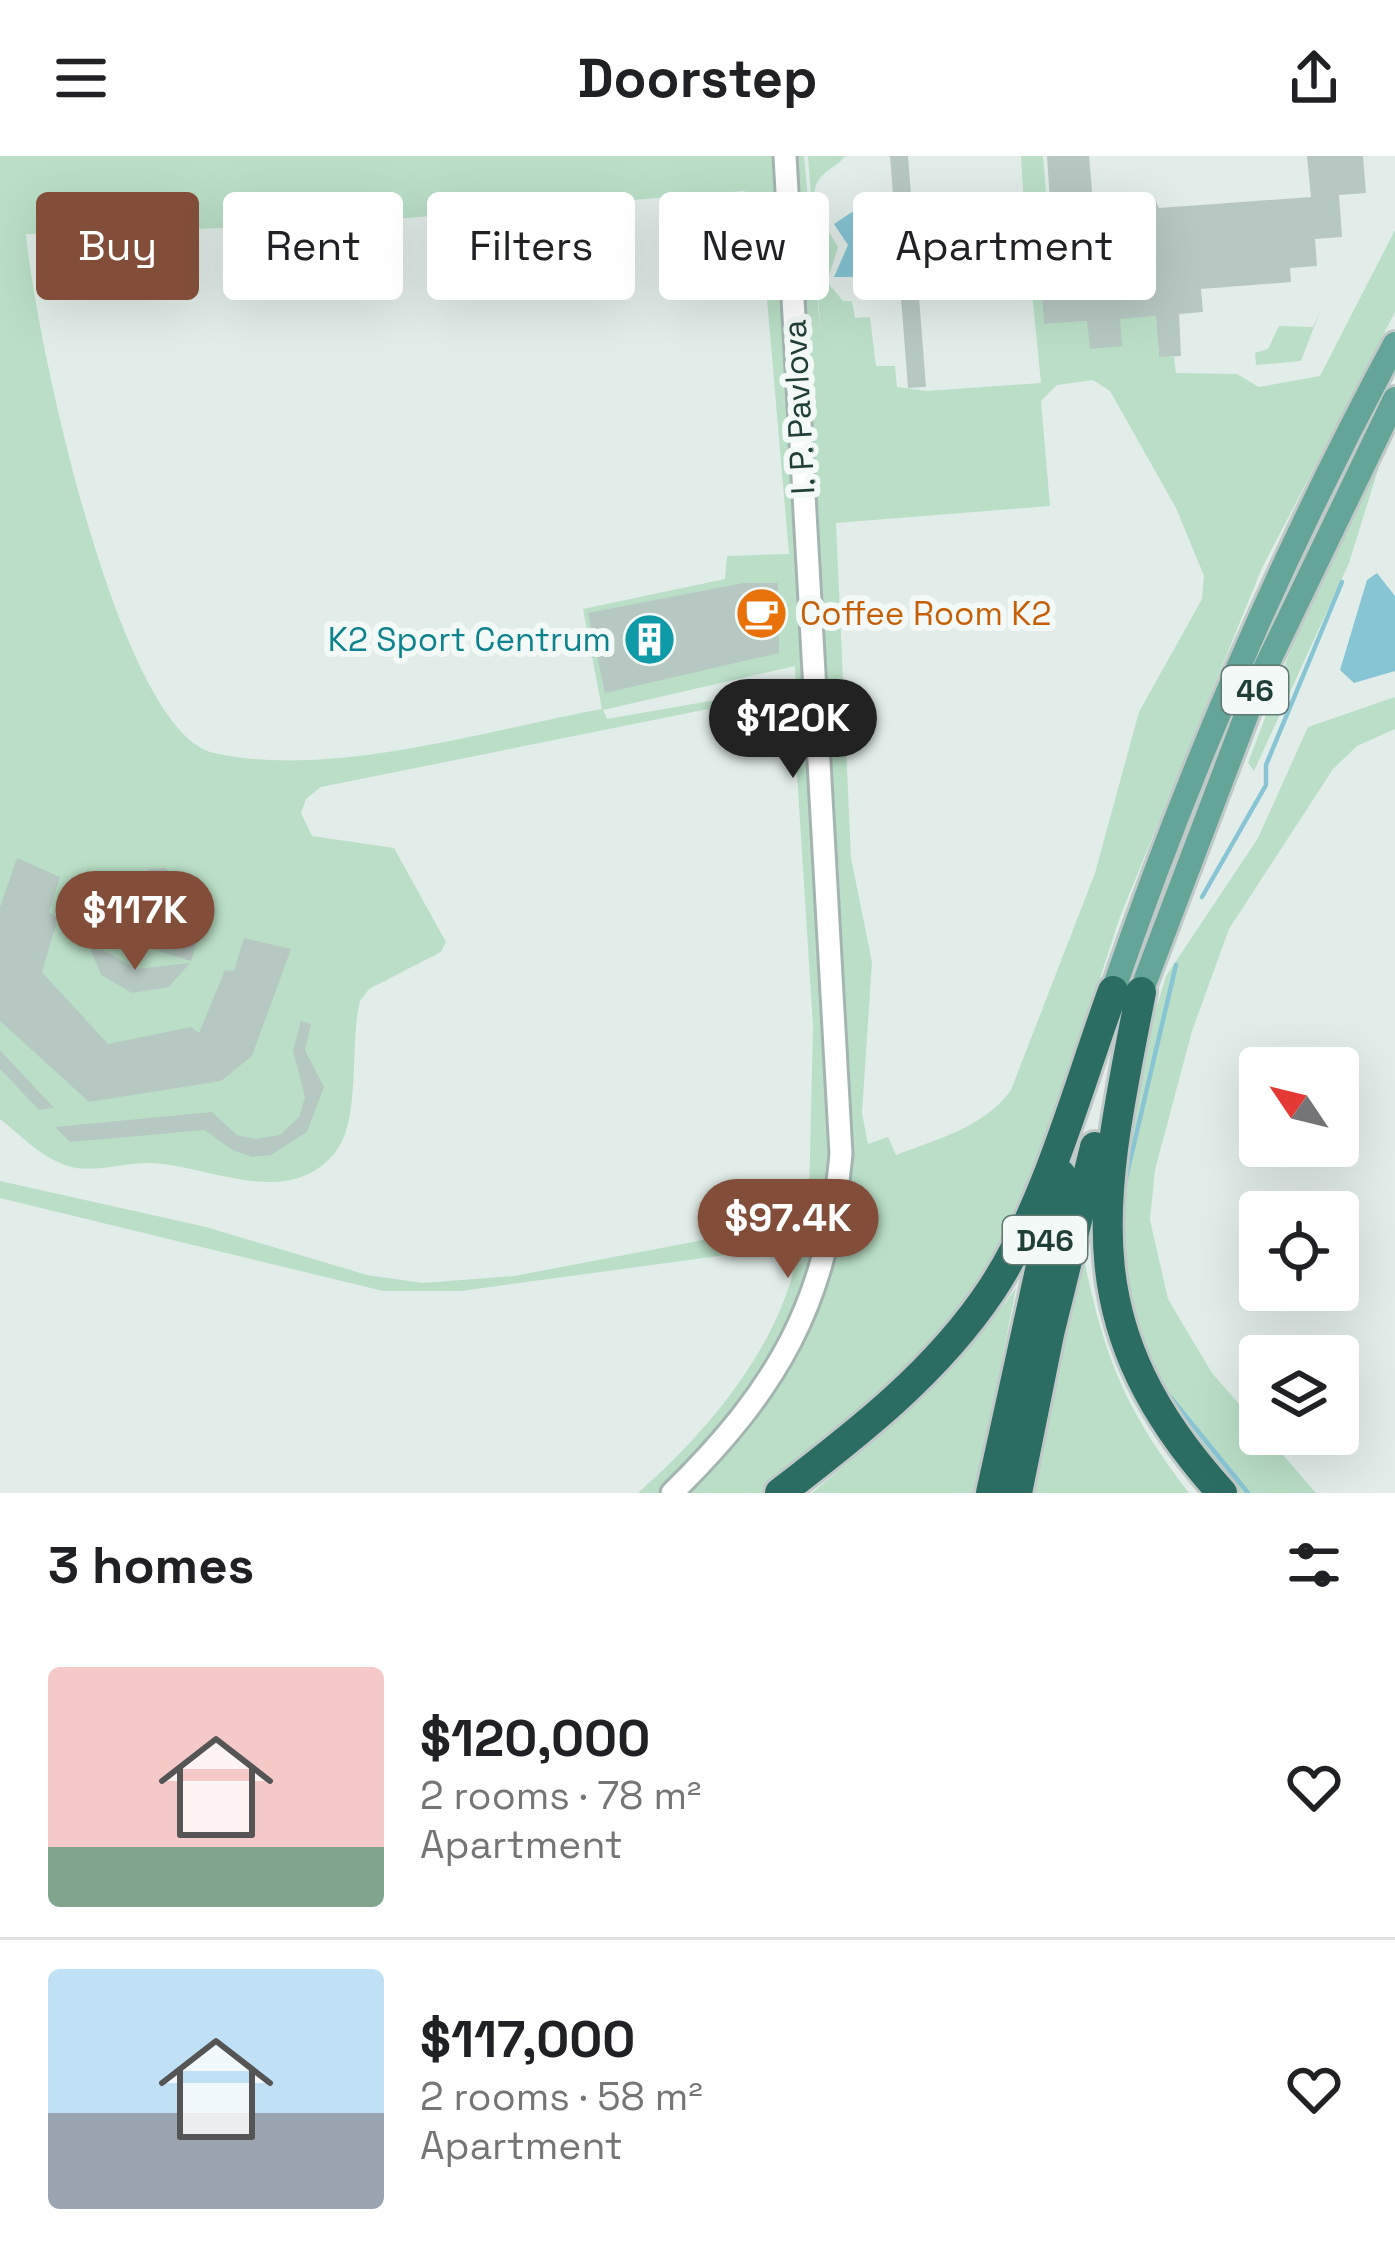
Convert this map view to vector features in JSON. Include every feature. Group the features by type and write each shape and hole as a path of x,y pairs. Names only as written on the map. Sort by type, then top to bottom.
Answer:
{"highway":[{"path":"780,1493 937,1361 994,1286 1127,992"},
{"path":"1127,992 1106,1174 1108,1267 1131,1361 1158,1413 1222,1493"},
{"name":"D46","path":"991,1493 1041,1254 1127,992"},
{"name":"D46","path":"1017,1493 1127,992"}],"main road":[{"name":"46","path":"1127,992 1237,666 1292,542 1395,344"},
{"name":"46","path":"1127,992 1260,679 1395,399"}],"street":[{"name":"I. P. Pavlova","path":"672,1493 734,1428 781,1364 810,1305 833,1227 841,1112 785,156"}],"green space":[{"path":"0,156 804,156 807,192 659,192 659,198 635,200 635,192 427,192 427,216 403,218 403,192 223,192 223,228 199,229 199,192 36,192 36,234 26,234 45,351 63,433 114,604 145,676 178,728 214,753 259,759 307,760 408,749 602,709 583,609 725,579 727,556 789,554 767,300 818,300 821,336 818,300 829,300 829,284 843,301 852,301 855,318 870,317 876,366 895,366 897,387 927,391 1041,383 1033,300 1042,300 1044,324 1156,316 1159,356 1174,357 1176,373 1237,374 1259,387 1320,376 1395,230 1395,312 1262,568 1120,917 1034,1180 969,1308 834,1438 765,1493 638,1493 713,1416 756,1356 773,1325 797,1257 784,1247 461,1291 383,1291 0,1198 0,1181 206,1227 367,1275 423,1283 514,1276 761,1229 793,1217 809,1198 813,1026 789,700 778,695 321,787 306,799 301,813 312,836 394,848 446,942 441,952 369,989 360,1001 348,1122 334,1154 315,1171 270,1182 150,1163 78,1168 32,1146 0,1119","holes":["1093,380 1110,391 1176,508 1204,576 1202,599 1139,712 1095,873 1011,1090 974,1123 896,1155 888,1137 868,1144 862,1113 872,962 851,858 836,523 1050,506 1041,401 1057,385","795,666 796,686 607,719 603,710"]},
{"path":"808,156 845,156 823,175 811,192"},
{"path":"1021,156 1043,156 1046,192 1023,192"},
{"path":"829,231 838,247 829,276"},
{"path":"1322,306 1301,361 1256,365 1255,353 1268,349 1279,326 1313,327"},
{"path":"1391,428 1349,563 1254,771 1248,763 1316,582"},
{"path":"1395,697 1395,729 1357,746 1333,769 1229,929 1192,1031 1155,1170 1150,1220 1168,1299 1212,1373 1239,1404 1239,1455 1283,1455 1316,1493 1230,1493 1190,1449 1119,1293 1124,1116 1166,976 1258,838 1308,727"},
{"path":"1083,1254 1099,1323 1120,1381 1148,1435 1189,1493 1034,1493"},
{"path":"1016,1288 976,1493 812,1493 946,1372"}],"water":[{"path":"853,211 853,277 834,277 848,245 834,224"},
{"path":"1377,573 1395,596 1395,671 1354,683 1340,670 1367,580"}],"building":[{"path":"890,156 908,156 911,192 893,192"},
{"path":"1047,156 1089,156 1092,192 1049,192"},
{"path":"1307,156 1363,156 1366,193 1339,195 1342,237 1315,239 1317,266 1290,268 1291,282 1201,289 1203,312 1179,314 1181,356 1159,357 1156,316 1120,319 1122,346 1090,349 1087,321 1044,324 1042,300 1156,300 1156,201 1159,208 1311,197"},
{"path":"901,300 919,300 926,387 908,388"},
{"path":"743,583 778,583 779,653 605,693 588,613"},
{"path":"17,858 60,877 49,912 58,918 42,972 108,1044 191,1027 199,1033 225,970 234,971 244,938 291,949 252,1056 221,1081 89,1102 0,1021 0,907"},
{"path":"165,868 178,879 174,922 201,928 191,961 88,929 101,895 127,906 149,869"},
{"path":"87,941 137,969 190,963 169,987 132,993 101,975"},
{"path":"301,1021 311,1024 305,1050 324,1087 307,1132 271,1155 252,1157 232,1150 205,1130 70,1142 55,1127 212,1112 237,1135 255,1139 280,1135 299,1117 305,1097 293,1051"},
{"path":"0,1050 54,1108 39,1110 0,1069"}],"waterway":[{"path":"1202,897 1266,785 1266,765 1342,582"},
{"path":"1125,1182 1176,965"},
{"path":"1171,1398 1248,1493"}],"place":[{"name":"Coffee Room K2","path":"761,614"},
{"name":"K2 Sport Centrum","path":"650,640"}]}
